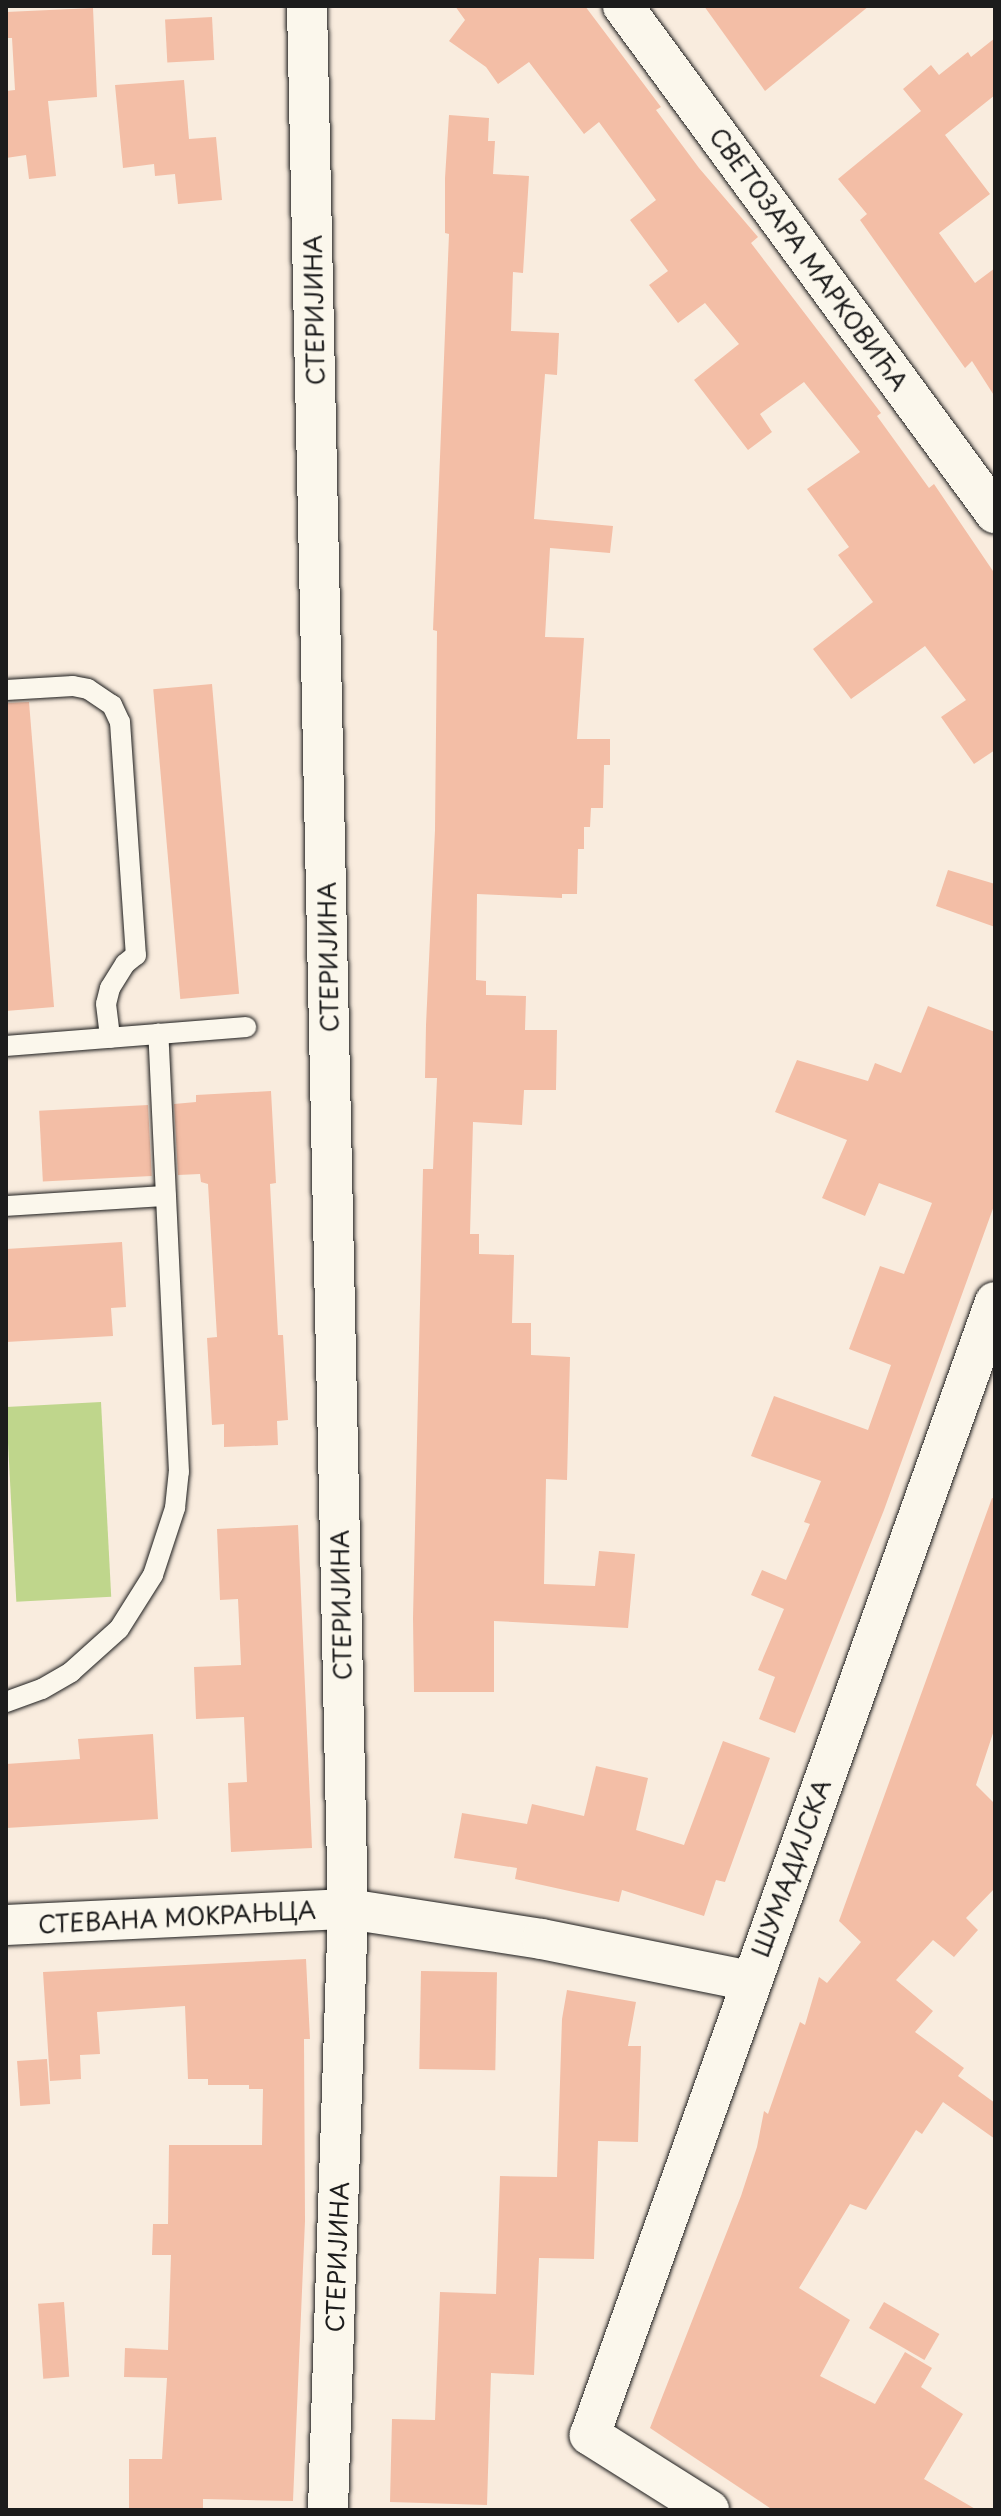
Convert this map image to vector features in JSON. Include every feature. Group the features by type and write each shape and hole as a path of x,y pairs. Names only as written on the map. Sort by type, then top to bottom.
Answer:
{"street":[{"name":"СТЕРИЈИНА","path":"307,6 348,1909 328,2510"},
{"name":"СВЕТОЗАРА МАРКОВИЋА","path":"623,6 995,513"},
{"name":"ШУМАДИЈСКА","path":"709,2510 590,2435 995,1302"},
{"name":"СТЕВАНА МОКРАЊЦА","path":"6,1925 348,1909"},
{"path":"348,1909 542,1939 750,1981"}],"lane":[{"path":"6,690 73,686 88,689 112,705 120,722 136,955 125,964 110,988 106,1004 110,1038"},
{"path":"6,1046 246,1027"},
{"path":"6,1702 42,1689 98,1652 138,1603 166,1542 179,1472 158,1034"},
{"path":"6,1206 166,1196"}],"green space":[{"path":"101,1402 111,1597 16,1602 6,1407"}],"building":[{"path":"455,6 585,6 661,107 656,110 699,168 758,237 751,243 881,413 877,416 929,488 934,484 995,574 995,750 974,764 941,717 966,700 925,646 851,699 813,649 873,602 838,555 849,547 807,489 860,452 804,382 760,414 772,432 748,450 694,380 739,344 705,303 678,323 649,285 668,271 630,220 656,200 599,122 584,134 529,62 498,84 486,67 449,41 465,20"},
{"path":"704,6 869,6 765,91"},
{"path":"93,8 97,97 48,101 56,176 29,179 26,155 6,158 6,91 15,90 12,38 6,38 6,12"},
{"path":"212,17 214,60 167,62 165,19"},
{"path":"995,38 995,95 945,135 990,194 939,233 975,283 995,268 995,397 972,361 965,368 860,220 867,214 838,179 921,111 903,89 931,65 939,75 968,52 971,57"},
{"path":"184,80 189,139 216,137 222,200 178,204 175,174 155,176 154,164 123,168 115,85"},
{"path":"449,115 489,118 488,141 495,141 493,174 529,176 523,273 513,272 511,331 559,333 557,375 545,374 534,519 613,526 610,553 550,548 545,637 584,638 577,739 610,739 610,765 604,765 603,808 591,808 590,827 584,827 584,849 578,849 577,894 562,894 562,898 477,894 476,980 486,981 486,995 526,996 525,1030 557,1030 556,1090 524,1090 522,1125 473,1122 470,1234 479,1234 479,1254 514,1255 512,1323 531,1323 531,1355 570,1357 567,1480 546,1479 544,1584 595,1586 599,1551 635,1554 628,1628 494,1621 494,1692 414,1692 423,1169 433,1169 437,1078 425,1078 435,830 437,631 433,630 449,234 445,233 445,178"},
{"path":"212,684 239,994 180,999 153,689"},
{"path":"29,702 54,1007 6,1011 6,703"},
{"path":"948,870 995,884 995,927 936,906"},
{"path":"928,1006 995,1032 995,1203 884,1510 795,1733 759,1719 775,1677 758,1670 784,1609 751,1595 762,1570 786,1580 810,1524 804,1522 821,1481 751,1456 774,1396 868,1430 891,1365 849,1349 880,1266 904,1274 932,1203 879,1183 865,1216 822,1198 847,1140 775,1112 797,1060 868,1081 875,1063 901,1073"},
{"path":"271,1091 276,1183 270,1184 278,1335 283,1335 288,1420 277,1421 278,1445 224,1447 224,1424 212,1425 207,1338 217,1337 208,1184 201,1182 200,1174 178,1175 174,1104 196,1102 196,1095"},
{"path":"148,1105 152,1176 43,1182 39,1111"},
{"path":"122,1242 126,1307 111,1308 113,1336 6,1342 6,1249"},
{"path":"992,1498 995,1499 995,1727 976,1785 995,1804 995,1888 966,1918 978,1930 954,1957 933,1940 896,1980 933,2011 915,2032 964,2068 958,2076 995,2103 995,2139 943,2102 922,2134 916,2130 866,2210 850,2204 799,2288 850,2320 820,2376 875,2404 905,2352 932,2368 921,2387 963,2414 924,2479 977,2510 773,2510 650,2428 741,2196 757,2147 764,2111 768,2114 800,2022 805,2025 819,1977 827,1983 861,1942 839,1921"},
{"path":"298,1525 312,1848 231,1852 228,1783 247,1782 244,1717 196,1719 194,1667 241,1665 238,1599 220,1600 217,1529"},
{"path":"153,1734 158,1819 6,1828 6,1764 80,1759 78,1739"},
{"path":"723,1741 770,1758 725,1882 716,1880 704,1916 622,1890 619,1902 515,1879 517,1868 454,1858 462,1813 527,1824 532,1804 584,1816 596,1766 648,1778 636,1830 684,1845"},
{"path":"306,1959 310,2039 304,2039 305,2221 293,2501 203,2499 203,2510 129,2510 129,2459 162,2459 167,2378 124,2377 125,2348 168,2350 171,2255 152,2255 153,2224 168,2224 169,2145 262,2145 263,2089 249,2089 249,2085 208,2085 208,2079 188,2079 185,2006 97,2012 100,2054 80,2055 81,2079 50,2081 43,1972"},
{"path":"421,1971 497,1972 495,2070 419,2069"},
{"path":"567,1990 636,2002 628,2046 641,2046 638,2142 598,2141 594,2259 539,2258 534,2375 491,2373 487,2505 390,2502 392,2419 435,2420 440,2292 496,2294 500,2176 557,2177 562,2019"},
{"path":"47,2059 50,2104 20,2106 17,2061"},
{"path":"64,2302 69,2377 43,2379 38,2304"},
{"path":"884,2302 939,2334 924,2360 869,2328"}]}
